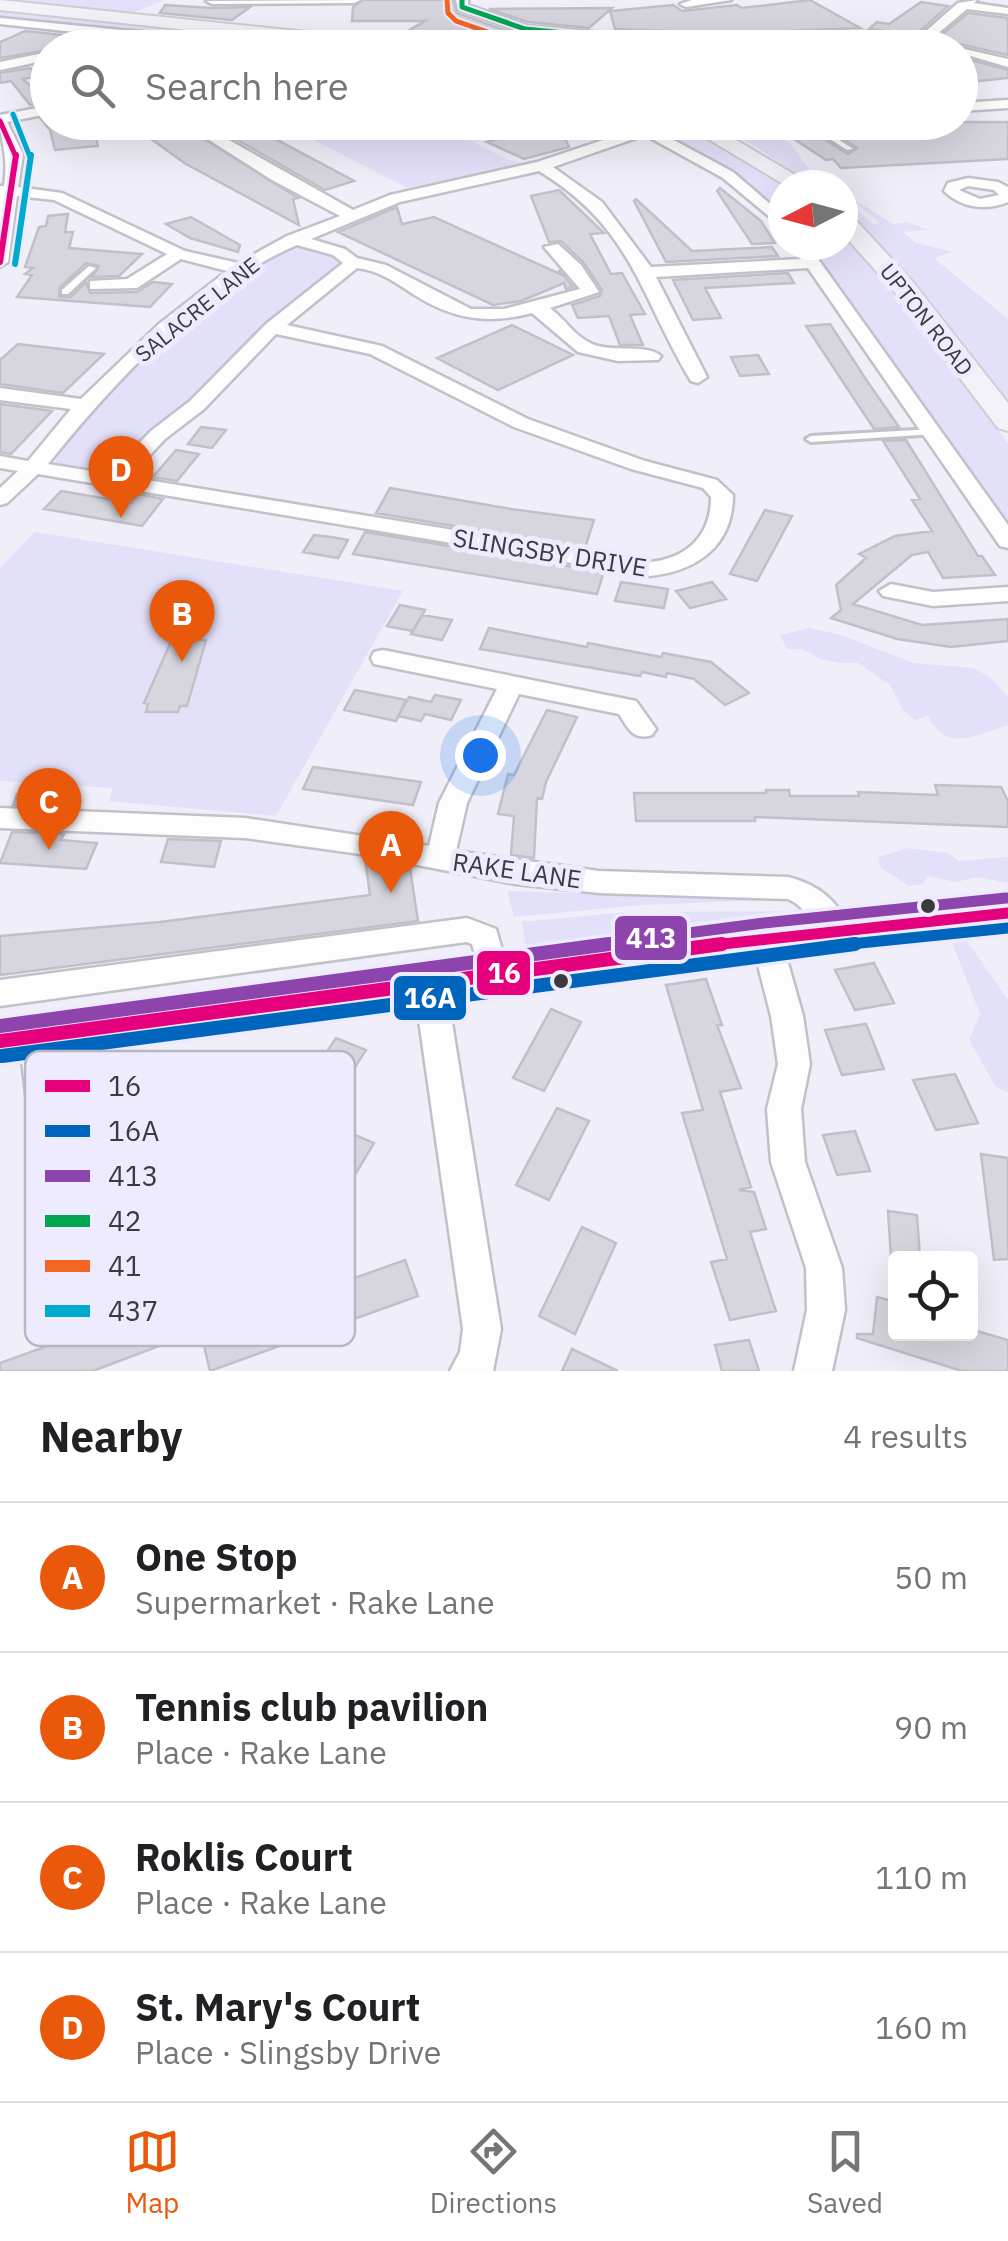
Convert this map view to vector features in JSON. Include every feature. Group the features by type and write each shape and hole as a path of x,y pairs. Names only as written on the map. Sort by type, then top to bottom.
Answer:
{"main road":[{"path":"0,5 239,30"},
{"path":"722,140 775,170"},
{"name":"UPTON ROAD","path":"858,236 891,272 1008,422"},
{"path":"18,1038 430,986 766,938 1008,913"}],"street":[{"path":"212,1 354,0"},
{"path":"462,0 462,7 473,14 535,30"},
{"path":"686,4 725,0"},
{"path":"935,30 967,3 1008,12"},
{"path":"0,21 78,30"},
{"path":"978,54 1007,62"},
{"path":"0,66 30,60"},
{"path":"978,106 1008,104"},
{"path":"0,262 13,141 0,120 30,114"},
{"path":"217,140 277,177 350,214"},
{"name":"SALACRE LANE","path":"0,499 34,467 85,406 165,328 240,268 350,214 416,192 541,166 618,140"},
{"path":"666,140 728,175 768,210"},
{"path":"544,144 569,156"},
{"path":"541,166 596,201 620,228 648,272 698,377"},
{"path":"990,184 1008,177"},
{"path":"991,203 1008,195 990,184 968,182 951,190 960,198 991,203 1008,219"},
{"path":"6,190 46,193 77,203 179,254 240,268"},
{"path":"293,239 339,252 353,263 368,263 451,308 466,312 494,314 537,308 556,298 599,292 575,269 559,246 532,250"},
{"path":"94,276 131,284 179,254"},
{"path":"811,260 1008,541"},
{"path":"114,481 158,435 197,406 272,328 353,263"},
{"path":"648,272 813,263"},
{"path":"537,308 554,318 572,341 588,349 641,361"},
{"name":"SLINGSBY DRIVE","path":"0,462 650,568 673,568 690,561 704,546 724,508 722,494 710,484 638,465 521,423 376,350 330,336 272,328"},
{"path":"0,394 85,406"},
{"path":"891,591 933,599 1008,594"},
{"path":"383,658 628,707 643,729"},
{"path":"440,858 453,804 511,685"},
{"name":"RAKE LANE","path":"0,818 246,828 516,873 599,882 788,888 806,891 820,903 837,930"},
{"path":"0,993 468,930 485,937 494,974"},
{"path":"766,938 787,1016 794,1064 784,1110 788,1162 824,1268 826,1310 813,1371"},
{"path":"430,986 482,1329 478,1361 469,1371"},
{"path":"18,1038 25,1072"}],"lane":[{"path":"836,140 849,148"},
{"path":"65,292 76,282 94,276"},
{"path":"76,282 94,276"},
{"path":"810,440 932,432"}],"shaded area":[{"path":"1,0 164,0 135,12 63,7 310,30 31,6 34,2"},
{"path":"0,10 198,30 87,30 23,19 0,20"},
{"path":"314,140 469,140 507,159 527,164 407,188"},
{"path":"678,140 710,140 768,175 768,207 715,162"},
{"path":"745,140 785,140 810,170 790,170"},
{"path":"858,202 893,224 907,222 928,230 903,232 916,243 953,252 934,258 1008,319 1008,411 858,230 858,211 873,224 880,223"},
{"path":"299,245 322,250 344,264 277,314 185,406 111,466 95,471 56,464 55,457 97,400 198,305 283,248"},
{"path":"858,251 1008,443 1008,531 815,260 858,260"},
{"path":"35,532 403,591 276,816 109,801 113,788 0,781 0,568"},
{"path":"809,628 841,635 914,663 974,668 991,678 1008,697 1008,725 963,739 944,735 928,716 915,720 903,710 890,685 858,663 839,663 819,659 803,649 787,649 780,635"},
{"path":"908,848 948,853 959,861 1008,857 1008,883 978,877 956,882 927,876 923,884 909,886 881,868 878,857"},
{"path":"507,891 771,900 640,905 514,917"},
{"path":"787,911 526,947 522,922 626,912"},
{"path":"958,928 1008,1000 1008,1093 996,1087 969,1040 980,1014 947,930"}],"building":[{"path":"363,0 453,0 457,13 504,30 409,30 425,21 352,21 353,7"},
{"path":"810,0 860,28 615,29 610,11 673,5 682,11 737,5 742,8"},
{"path":"921,2 948,6 922,30 869,29 877,22 889,24"},
{"path":"165,5 250,7 232,20 160,13"},
{"path":"612,8 589,28 528,22 489,9"},
{"path":"968,13 1008,18 1008,55 978,48 978,30 948,30"},
{"path":"30,32 30,53 0,58 0,42"},
{"path":"978,62 1008,70 1008,78 978,81"},
{"path":"30,68 30,78 23,79 30,85 30,105 11,81 0,83 0,73"},
{"path":"978,122 1008,122 1008,159 841,168 833,159 826,160 796,140 826,140 848,154 857,148 846,140 978,140"},
{"path":"52,140 96,140 98,146 55,150"},
{"path":"152,140 206,140 298,198 293,199 299,225 186,164"},
{"path":"238,140 278,140 354,181 325,190"},
{"path":"566,140 569,147 524,159 487,142"},
{"path":"720,188 761,221 768,232 768,243 752,244 717,191"},
{"path":"559,190 604,233 590,234 611,274 622,273 645,314 630,315 643,345 620,345 609,316 578,318 572,305 600,296 602,290 584,263 561,241 549,242 531,196"},
{"path":"634,201 692,251 768,247 768,257 666,262"},
{"path":"397,207 402,224 434,217 560,274 559,270 573,287 566,289 564,283 521,301 493,305 338,232"},
{"path":"68,214 65,232 73,232 69,248 142,254 119,276 92,277 99,266 86,263 60,287 59,297 71,297 86,282 90,293 137,292 153,282 172,284 150,307 17,297 32,275 25,274 33,268 25,267 39,227 46,226 48,216"},
{"path":"191,217 240,245 238,252 190,238 166,224"},
{"path":"788,273 794,283 705,288 721,318 693,320 673,280"},
{"path":"830,324 899,427 874,429 806,326"},
{"path":"512,325 573,355 498,390 437,358"},
{"path":"18,344 104,354 63,393 0,384 0,360"},
{"path":"758,355 769,374 740,376 731,357"},
{"path":"0,404 52,411 11,454 0,452"},
{"path":"201,427 226,430 212,448 188,444"},
{"path":"906,440 978,556 995,575 943,578 928,552 912,555 853,604 922,625 1008,619 1008,641 951,647 897,639 831,618 841,610 836,585 866,558 859,554 895,536 932,531 912,500 920,499 883,441"},
{"path":"176,450 199,454 177,481 153,477"},
{"path":"390,488 594,520 585,548 376,513"},
{"path":"61,491 131,503 138,494 163,499 142,526 44,509"},
{"path":"765,510 792,516 757,581 730,574"},
{"path":"365,532 603,574 597,594 353,554"},
{"path":"314,535 348,540 338,558 303,552"},
{"path":"621,582 668,589 664,608 615,601"},
{"path":"712,582 726,599 690,608 676,591"},
{"path":"400,605 425,610 413,631 387,626"},
{"path":"422,615 452,620 442,640 411,634"},
{"path":"489,628 587,647 588,643 711,662 749,693 725,705 694,679 667,673 666,677 642,672 640,676 480,649"},
{"path":"172,639 206,640 187,706 180,706 178,712 146,712 148,704 144,703"},
{"path":"355,690 406,700 396,721 344,710"},
{"path":"435,695 461,700 451,720 425,714 421,721 398,716 409,697 431,702"},
{"path":"547,710 577,717 542,799 537,798 534,858 511,855 514,816 498,814 508,774 514,775"},
{"path":"313,767 421,782 413,805 303,789"},
{"path":"935,785 1001,787 1008,801 1008,827 755,817 755,821 636,821 634,793 789,790 790,796 859,796 858,792 938,795"},
{"path":"17,794 79,796 75,807 13,805"},
{"path":"12,832 64,834 61,840 97,843 86,869 0,863"},
{"path":"168,839 221,841 214,867 161,862"},
{"path":"365,859 410,868 418,921 0,975 0,936 160,922 370,895"},
{"path":"874,963 894,1003 855,1010 835,970"},
{"path":"706,979 722,1025 717,1025 741,1088 720,1092 751,1187 739,1190 754,1192 766,1229 750,1232 776,1311 730,1320 711,1262 727,1259 682,1113 703,1110 666,985"},
{"path":"551,1009 581,1022 544,1091 513,1078"},
{"path":"866,1024 884,1069 842,1075 825,1030"},
{"path":"336,1038 366,1050 355,1067 355,1051 327,1051"},
{"path":"955,1074 978,1123 936,1130 913,1080"},
{"path":"557,1108 589,1121 549,1200 516,1185"},
{"path":"855,1131 870,1171 837,1175 823,1135"},
{"path":"355,1135 374,1143 355,1175"},
{"path":"981,1154 1008,1158 1008,1259 994,1260"},
{"path":"888,1211 917,1215 920,1251 891,1251"},
{"path":"582,1227 616,1243 575,1334 539,1316"},
{"path":"405,1260 418,1296 355,1319 355,1278"},
{"path":"877,1297 888,1300 888,1341 978,1341 978,1331 1008,1340 1008,1371 962,1371 857,1338 857,1334 873,1334"},
{"path":"749,1340 759,1371 722,1371 715,1345"},
{"path":"47,1346 159,1346 93,1371 0,1371 0,1363"},
{"path":"204,1346 279,1346 210,1371"},
{"path":"572,1349 618,1371 562,1371"}],"transit line":[{"name":"41","path":"447,0 448,13 456,21 482,30"},
{"name":"42","path":"462,0 462,7 535,30"},
{"name":"437","path":"13,114 31,153 15,264"},
{"name":"16","path":"0,121 16,154 0,262"},
{"name":"413","path":"0,1026 764,923 1006,898"},
{"name":"16","path":"0,1041 766,938 1008,913"},
{"name":"16A","path":"39,1051 768,953 1008,928"},
{"name":"16A","path":"2,1056 25,1053"}],"place":[{"name":"St. Mary's Court","path":"121,518"},
{"name":"Tennis club pavilion","path":"182,662"},
{"name":"Roklis Court","path":"49,850"},
{"name":"One Stop","path":"391,893"}]}
